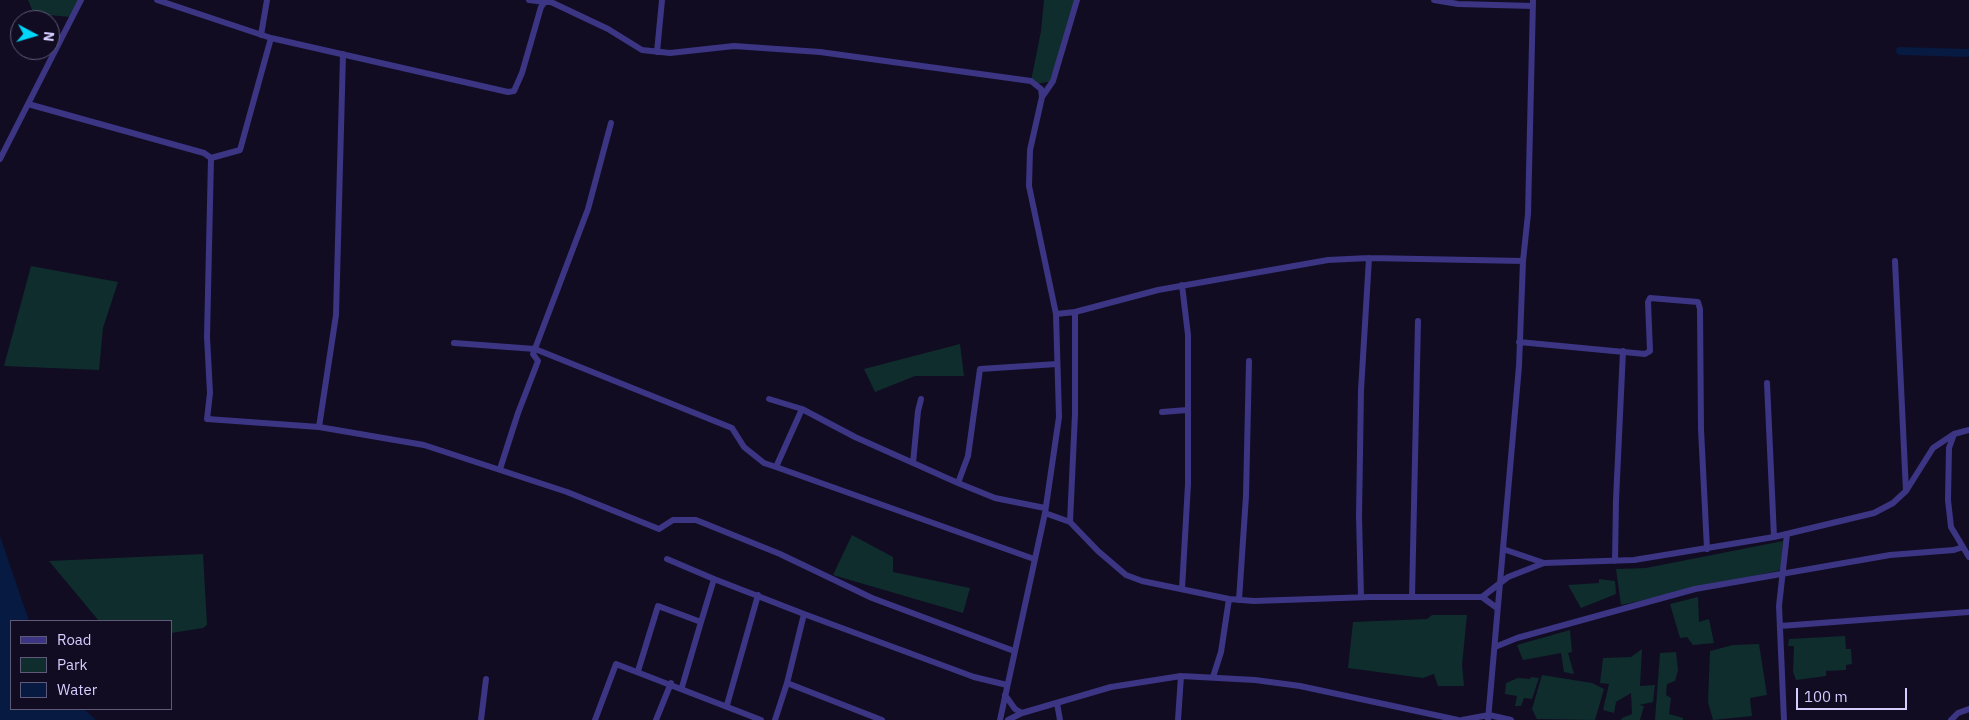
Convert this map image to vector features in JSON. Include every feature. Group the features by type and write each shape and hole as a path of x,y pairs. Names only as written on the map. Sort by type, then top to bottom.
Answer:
{"street":[{"path":"0,158 81,0"},
{"path":"157,0 271,38 508,92 514,91 522,73 541,7 545,2"},
{"path":"261,35 267,0"},
{"path":"528,0 551,2 608,29 642,50 692,52 734,46 768,48 1009,78 1036,84 1053,81"},
{"path":"657,52 662,0"},
{"path":"1042,97 1053,81 1077,0"},
{"path":"1435,0 1458,4 1533,3 1528,214 1523,261 1516,409 1498,585 1495,647 1488,718"},
{"path":"28,104 204,154 211,158 240,150 271,38"},
{"path":"319,427 336,315 343,54"},
{"path":"1000,720 1045,511 1058,417 1056,314 1029,186 1030,150 1042,97 1041,89 1036,84"},
{"path":"500,469 518,412 538,360 533,354 588,209 611,123"},
{"path":"211,158 207,337 210,393 207,419 319,427 424,445 567,492 659,529 673,520 696,520 780,554 872,598 1014,651"},
{"path":"1056,314 1075,312 1182,285 1328,260 1369,258 1523,261"},
{"path":"1361,597 1359,516 1361,390 1369,258"},
{"path":"1895,262 1906,491"},
{"path":"1182,285 1188,335 1188,484 1182,590"},
{"path":"1519,342 1645,354 1650,351 1648,302 1650,298 1698,302 1700,308 1701,429 1707,549"},
{"path":"1070,522 1075,414 1075,312"},
{"path":"1412,597 1418,321"},
{"path":"454,343 535,349 732,428 744,447 764,463 1034,559"},
{"path":"1615,561 1623,352"},
{"path":"1239,600 1246,496 1249,361"},
{"path":"958,483 968,456 980,369 1057,364"},
{"path":"1767,383 1774,537"},
{"path":"768,399 802,409 855,437 958,483 995,498 1045,511 1070,522 1098,551 1126,575 1142,581 1239,600 1482,597 1497,608"},
{"path":"913,464 918,410 921,399"},
{"path":"776,467 802,409"},
{"path":"1162,412 1188,410"},
{"path":"1482,597 1508,577 1544,563 1634,560 1707,549 1774,537 1874,513 1893,503 1906,491 1933,448 1954,434 1969,430"},
{"path":"1954,434 1948,448 1948,500 1952,527 1969,557"},
{"path":"1784,720 1779,606 1787,534"},
{"path":"1495,647 1517,638 1695,589 1890,555 1954,550 1962,547"},
{"path":"1503,549 1544,563"},
{"path":"667,559 714,580 974,677 1007,684"},
{"path":"682,688 714,580"},
{"path":"727,705 758,595"},
{"path":"1213,677 1222,652 1229,599"},
{"path":"638,672 658,606 701,622"},
{"path":"1780,626 1969,612"},
{"path":"775,720 787,683 804,614"},
{"path":"595,720 616,664 671,683 762,720"},
{"path":"1178,720 1181,676"},
{"path":"1008,720 1022,713 1111,687 1181,676 1213,677 1300,686 1458,720"},
{"path":"481,720 486,678"},
{"path":"656,720 671,683"},
{"path":"787,683 882,720"},
{"path":"1005,695 1015,709 1022,713"},
{"path":"1057,702 1060,720"},
{"path":"1951,720 1958,713 1969,709"},
{"path":"1462,720 1488,718 1511,720"}],"green space":[{"path":"28,0 81,0 72,17 60,16 60,10 32,10"},
{"path":"1044,0 1077,0 1053,81 1036,84 1031,81 1041,31"},
{"path":"31,266 118,282 103,328 99,370 4,366"},
{"path":"960,344 964,376 915,376 875,392 864,369"},
{"path":"852,535 893,557 893,572 970,588 963,613 833,575"},
{"path":"1783,541 1781,570 1621,605 1616,569 1646,568"},
{"path":"203,554 207,625 203,628 172,633 172,620 98,620 49,561"},
{"path":"1599,579 1615,581 1616,594 1581,608 1568,585 1599,583"},
{"path":"1698,597 1699,622 1709,619 1714,643 1693,645 1687,637 1680,638 1670,604"},
{"path":"1432,615 1467,615 1462,665 1464,686 1438,686 1434,674 1423,678 1348,668 1353,622 1427,619"},
{"path":"1570,630 1572,652 1568,653 1574,674 1564,672 1561,653 1523,660 1517,645"},
{"path":"1845,636 1846,649 1851,649 1852,664 1846,665 1846,670 1826,671 1826,676 1796,680 1793,672 1794,646 1788,646 1789,639"},
{"path":"1759,644 1767,695 1750,698 1752,716 1713,720 1708,702 1710,651 1733,645"},
{"path":"1642,649 1640,686 1655,685 1653,702 1639,705 1644,706 1640,720 1621,720 1632,714 1631,693 1616,702 1614,713 1603,710 1609,684 1600,683 1603,658 1631,657"},
{"path":"1676,652 1678,670 1675,681 1667,684 1666,695 1671,698 1669,714 1683,718 1683,720 1655,720 1660,653"},
{"path":"1542,675 1592,683 1604,689 1595,720 1537,719 1532,709"},
{"path":"1531,677 1539,678 1532,699 1524,698 1521,706 1515,706 1517,696 1505,694 1506,683 1518,678 1530,679"}],"water":[{"path":"0,536 29,620 10,620 10,710 85,710 96,720 0,720"}],"waterway":[{"path":"1900,51 1969,53"}]}
